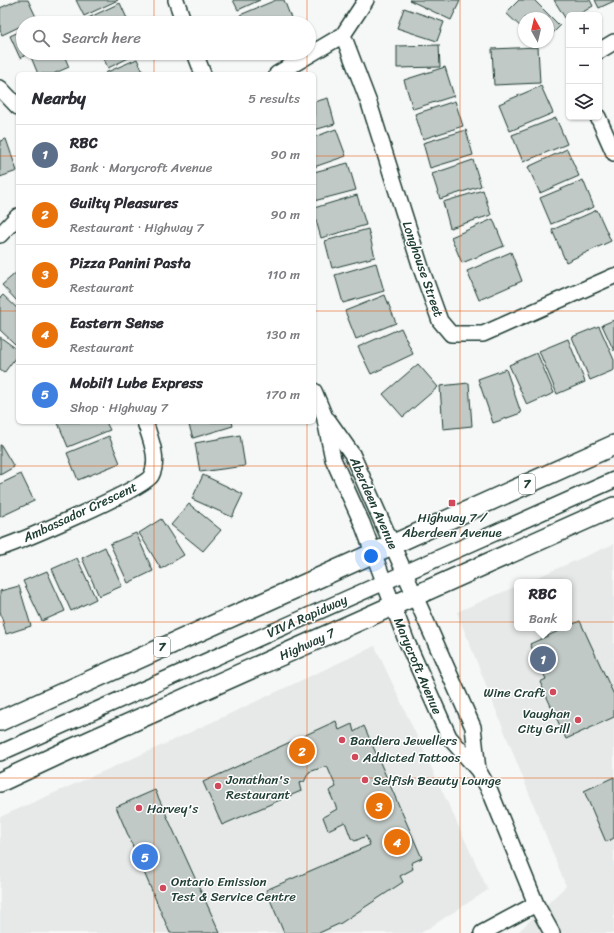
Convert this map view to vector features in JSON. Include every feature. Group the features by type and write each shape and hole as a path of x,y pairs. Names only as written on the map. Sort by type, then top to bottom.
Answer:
{"main road":[{"name":"7","path":"0,721 614,445"},
{"name":"Highway 7","path":"0,782 614,507"}],"street":[{"path":"176,0 182,16"},
{"path":"316,51 343,35 366,0"},
{"name":"Longhouse Street","path":"343,35 370,103 422,271 440,321 451,334 483,334 614,276"},
{"path":"602,49 614,42"},
{"path":"198,60 202,72"},
{"path":"280,72 301,60"},
{"path":"0,88 16,105"},
{"path":"599,120 614,152"},
{"path":"0,235 16,218"},
{"name":"Aberdeen Avenue","path":"316,396 324,415 334,459 362,523 373,553"},
{"name":"Aberdeen Avenue","path":"324,415 352,454 415,596"},
{"name":"Ambassador Crescent","path":"0,548 67,520 136,488 151,476 155,463 152,445 146,424"},
{"name":"VIVA Rapidway","path":"0,753 614,480"},
{"name":"Marycroft Avenue","path":"373,553 406,640 449,737 478,770 490,792 536,904 552,933"},
{"name":"Marycroft Avenue","path":"415,596 473,727 478,770"},
{"path":"482,933 536,904"}],"shaded area":[{"path":"614,544 614,933 517,933 566,886 457,612 514,587 514,631 572,631 572,579 533,579"},
{"path":"375,646 488,890 421,933 0,933 0,817 163,745"}],"building":[{"path":"18,0 28,0 36,16 16,16 16,28 2,35 0,30 0,8"},
{"path":"76,0 118,0 84,16"},
{"path":"233,0 260,0 238,10"},
{"path":"276,0 284,0 290,16 240,16"},
{"path":"409,0 459,0 460,1 451,20"},
{"path":"519,0 534,0 546,12 518,12 518,24 506,13"},
{"path":"554,0 590,0 593,6 583,12 566,12 566,19"},
{"path":"595,0 614,0 614,1 599,8"},
{"path":"120,3 126,16 92,16"},
{"path":"404,8 444,22 437,41 397,28"},
{"path":"554,20 560,26 554,32"},
{"path":"16,33 16,49 10,36"},
{"path":"439,45 440,67 397,68 397,46"},
{"path":"538,48 540,83 494,85 492,49"},
{"path":"32,60 66,60 69,67 58,72 37,72"},
{"path":"104,60 125,60 108,68"},
{"path":"137,60 143,72 107,72"},
{"path":"445,67 454,96 413,109 404,80"},
{"path":"541,86 553,113 510,131 499,104"},
{"path":"328,98 335,124 316,129 316,101"},
{"path":"455,101 463,126 423,139 415,114"},
{"path":"556,118 567,144 523,162 512,135"},
{"path":"336,129 346,156 316,166 316,136"},
{"path":"466,130 473,155 430,168 423,143"},
{"path":"6,139 16,171 0,177 0,141"},
{"path":"567,149 579,176 540,193 528,167"},
{"path":"473,160 481,186 440,199 432,174"},
{"path":"348,163 356,190 316,200 316,171"},
{"path":"583,180 594,207 551,224 540,198"},
{"path":"483,190 491,215 450,228 443,202"},
{"path":"357,195 366,225 321,238 316,220 316,207"},
{"path":"597,210 611,241 566,262 552,230"},
{"path":"493,219 504,246 462,263 451,237"},
{"path":"368,229 375,257 332,268 325,241"},
{"path":"511,252 522,281 479,300 467,271"},
{"path":"376,263 384,291 343,303 335,275"},
{"path":"16,273 16,300 2,285"},
{"path":"3,295 16,307 15,344 0,330 0,298"},
{"path":"385,295 396,323 356,339 345,311"},
{"path":"614,320 614,351 602,325"},
{"path":"599,326 614,360 614,370 590,380 572,337"},
{"path":"401,328 413,354 371,374 358,347"},
{"path":"0,337 16,349 16,357 4,373 0,370"},
{"path":"568,339 585,382 557,394 539,351"},
{"path":"537,353 554,393 527,405 509,365"},
{"path":"418,364 438,387 403,417 383,394"},
{"path":"506,369 521,413 493,423 478,379"},
{"path":"469,383 472,426 443,429 440,386"},
{"path":"58,424 107,424 110,430 68,447"},
{"path":"189,424 232,424 233,426 193,438"},
{"path":"240,435 245,466 200,472 195,443"},
{"path":"109,436 120,463 78,480 67,453"},
{"path":"0,445 14,467 0,475"},
{"path":"21,474 34,501 0,517 0,484"},
{"path":"203,475 243,494 232,517 192,499"},
{"path":"189,504 221,530 203,551 171,525"},
{"path":"161,519 184,555 161,569 139,533"},
{"path":"136,533 153,571 128,583 110,544"},
{"path":"105,547 122,586 99,596 82,558"},
{"path":"77,558 96,599 71,611 52,569"},
{"path":"47,571 65,611 42,621 23,581"},
{"path":"19,586 31,626 6,634 0,611 0,591"},
{"path":"580,621 614,695 614,717 566,739 540,682 546,679 530,644 558,631 572,631 572,625"},
{"path":"336,721 339,730 352,724 354,732 364,726 422,858 411,863 413,869 400,876 403,882 341,923 319,933 284,933 266,890 370,845 366,836 355,841 351,838 345,822 328,830 323,817 337,809 329,791 336,787 327,766 309,772 304,782 299,783 301,791 222,825 203,782"},
{"path":"614,777 614,838 606,842 584,791"},
{"path":"155,790 220,933 170,933 116,807"}],"place":[{"name":"Highway 7 / Aberdeen Avenue","path":"452,503"},
{"name":"RBC","path":"543,659"},
{"name":"Wine Craft","path":"553,692"},
{"name":"Vaughan City Grill","path":"578,720"},
{"name":"Bandiera Jewellers","path":"342,740"},
{"name":"Guilty Pleasures","path":"302,751"},
{"name":"Addicted Tattoos","path":"355,757"},
{"name":"Selfish Beauty Lounge","path":"365,780"},
{"name":"Jonathan's Restaurant","path":"218,786"},
{"name":"Pizza Panini Pasta","path":"379,806"},
{"name":"Harvey's","path":"139,808"},
{"name":"Eastern Sense","path":"397,842"},
{"name":"Mobil1 Lube Express","path":"145,857"},
{"name":"Ontario Emission Test & Service Centre","path":"163,888"}]}
